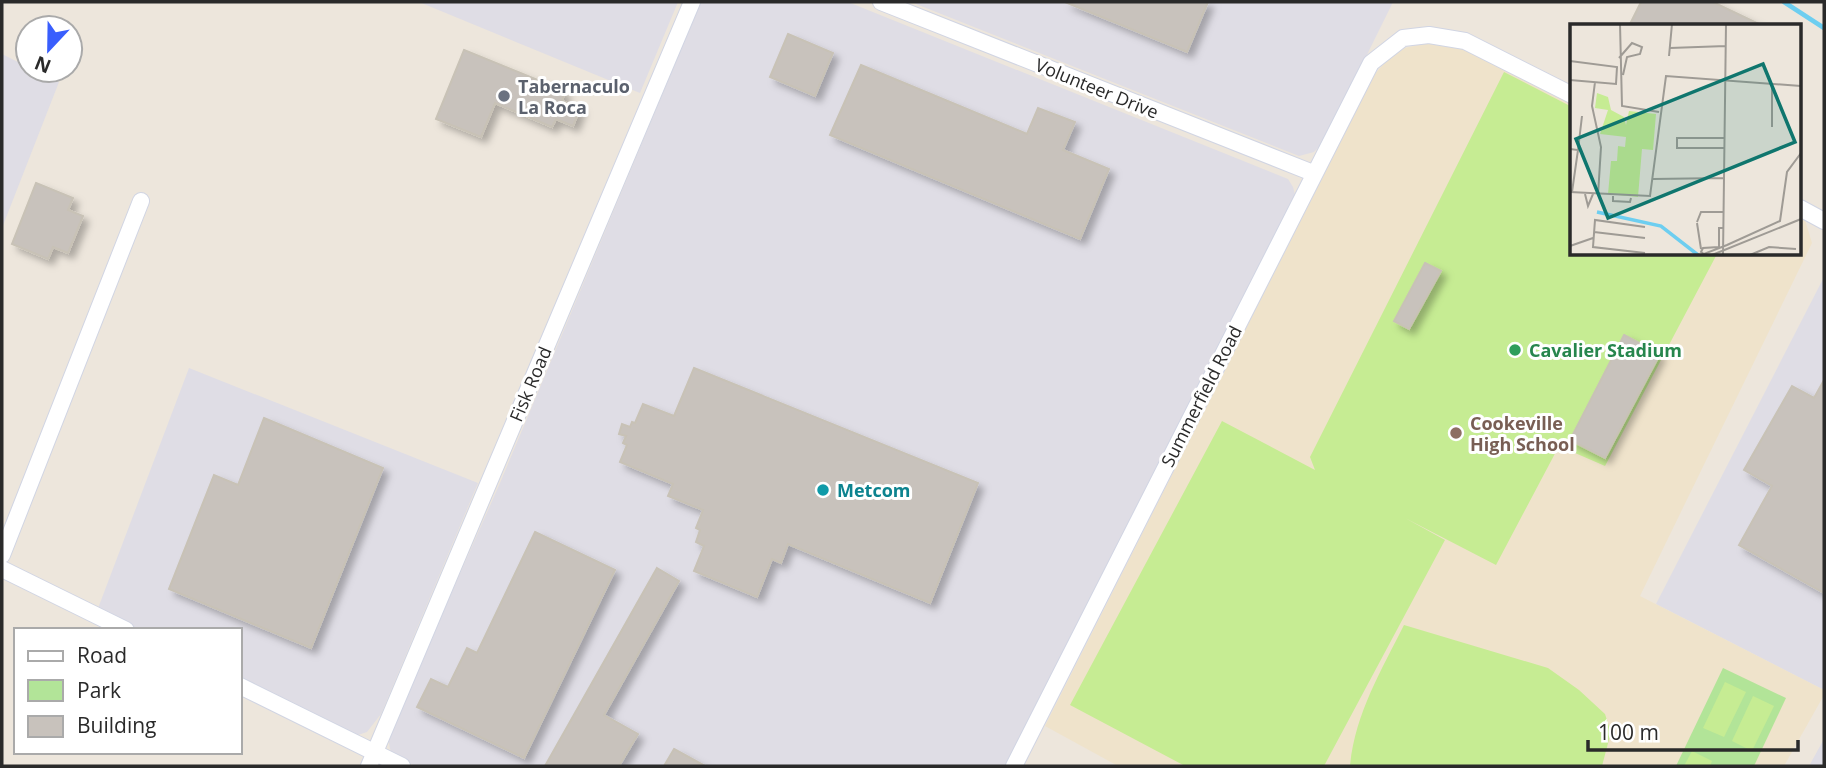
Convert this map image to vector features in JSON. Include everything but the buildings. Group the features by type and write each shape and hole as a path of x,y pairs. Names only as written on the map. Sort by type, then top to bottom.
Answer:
{"street":[{"name":"Fisk Road","path":"372,759 692,2"},
{"name":"Volunteer Drive","path":"881,2 1313,173"},
{"name":"Summerfield Road","path":"1014,766 1371,63 1403,38 1429,35 1465,41 1570,94"},
{"path":"2,555 141,201"},
{"path":"1801,208 1824,220"},
{"path":"2,569 122,628"},
{"path":"242,687 372,759 402,766"}],"shaded area":[{"path":"419,2 678,2 640,93"},
{"path":"701,2 848,2 1288,179 1293,187 1293,205 1007,766 415,766 393,755 390,749 388,737 500,483"},
{"path":"911,2 1393,2 1324,142 1314,152 1299,156"},
{"name":"Cookeville High School","path":"1427,43 1467,49 1570,101 1570,256 1801,256 1801,218 1805,220 1812,243 1640,596 1824,690 1824,695 1784,766 1118,766 1045,726 1374,75 1389,58 1405,48"},
{"path":"2,54 14,60 14,84 58,84 2,228"},
{"path":"1824,277 1824,690 1656,604"},
{"path":"189,368 478,483 381,714 367,732 358,735 349,733 242,682 242,628 132,628 97,611"},
{"path":"1824,739 1824,766 1809,766"}],"green space":[{"path":"1504,72 1570,106 1570,256 1716,256 1605,466 1559,446 1496,565 1405,518 1445,540 1324,766 1185,766 1070,705 1222,421 1315,470 1310,457"},
{"path":"1404,625 1548,668 1579,690 1605,714 1611,732 1602,766 1350,766 1363,711"},
{"path":"1723,668 1786,698 1754,766 1676,766"},
{"path":"1725,682 1746,692 1724,737 1703,728"},
{"path":"1753,696 1774,706 1752,751 1732,741"},
{"path":"1692,751 1712,761 1710,766 1684,766"}],"waterway":[{"path":"1784,2 1824,28"}],"place":[{"name":"Tabernaculo La Roca","path":"504,96"},
{"name":"Cavalier Stadium","path":"1515,350"},
{"name":"Cookeville High School","path":"1456,433"},
{"name":"Metcom","path":"823,490"}]}
